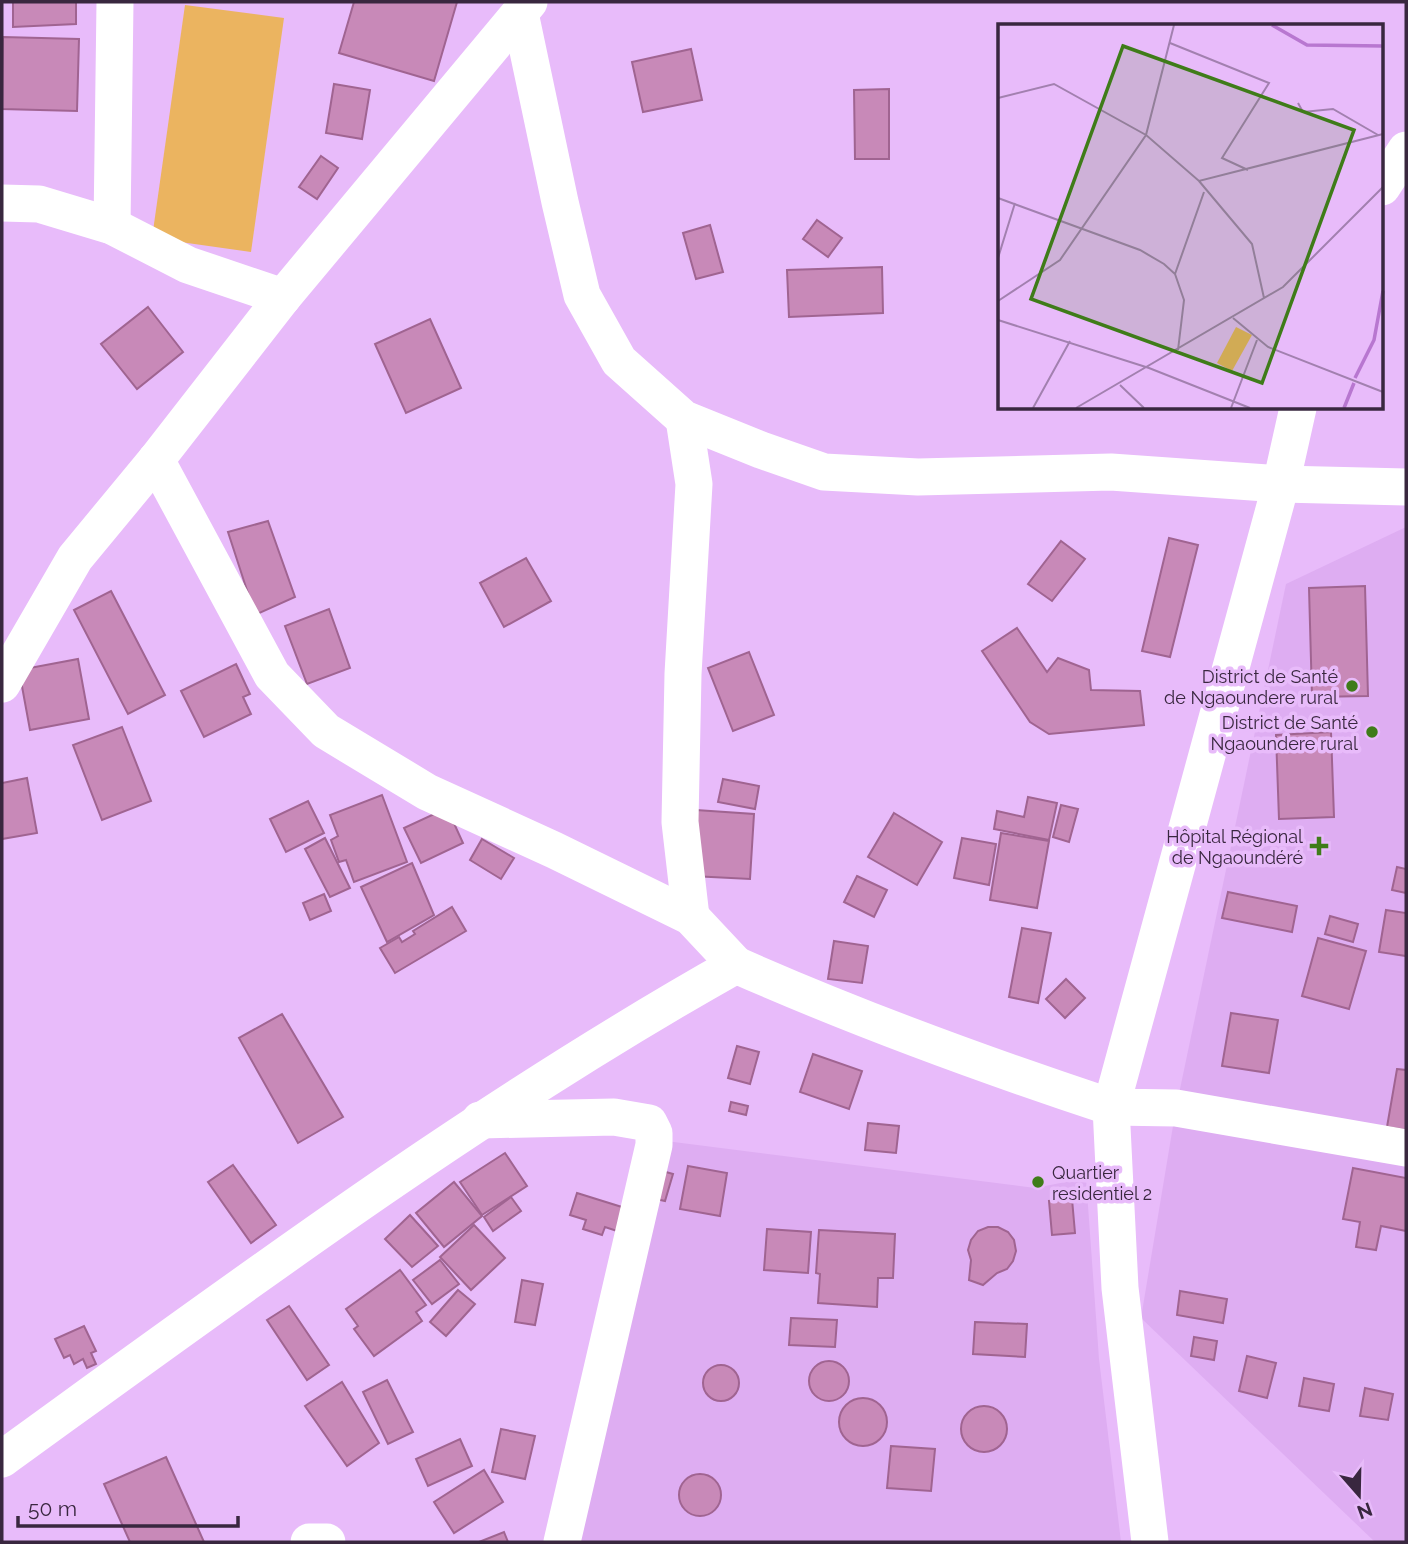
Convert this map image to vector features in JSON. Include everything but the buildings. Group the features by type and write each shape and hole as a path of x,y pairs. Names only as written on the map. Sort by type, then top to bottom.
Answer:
{"street":[{"path":"112,226 115,2"},
{"path":"2,684 75,558 156,460 283,297 524,7"},
{"path":"524,7 560,202 582,295 619,361 684,419 761,450 824,471 918,477 1111,472 1281,484 1406,487"},
{"path":"1384,184 1406,150"},
{"path":"2,203 39,204 112,226 188,265 283,297"},
{"path":"1150,1542 1120,1288 1111,1107 1281,484 1298,410"},
{"path":"684,419 694,484 683,674 680,822 691,916"},
{"path":"156,460 272,675 326,731 427,792 691,916 736,965 802,994 981,1063 1111,1107 1176,1108 1406,1148"},
{"path":"2,1459 250,1279 479,1120 648,1014 736,965"},
{"path":"479,1120 614,1117 649,1123 654,1133 654,1145 632,1244 562,1542"},
{"path":"309,1542 327,1542"}],"shaded area":[{"path":"185,5 284,18 251,252 152,238"},
{"name":"Hôpital Régional de Ngaoundéré","path":"1406,527 1406,1542 1375,1542 1141,1318 1176,1108 1286,584"},
{"path":"658,1140 1035,1188 1086,1178 1099,1359 1121,1542 564,1542"}],"place":[{"name":"District de Santé de Ngaoundere rural","path":"1352,686"},
{"name":"District de Santé Ngaoundere rural","path":"1372,732"},
{"name":"Hôpital Régional de Ngaoundéré","path":"1319,846"},
{"name":"Quartier residentiel 2","path":"1038,1182"}]}
